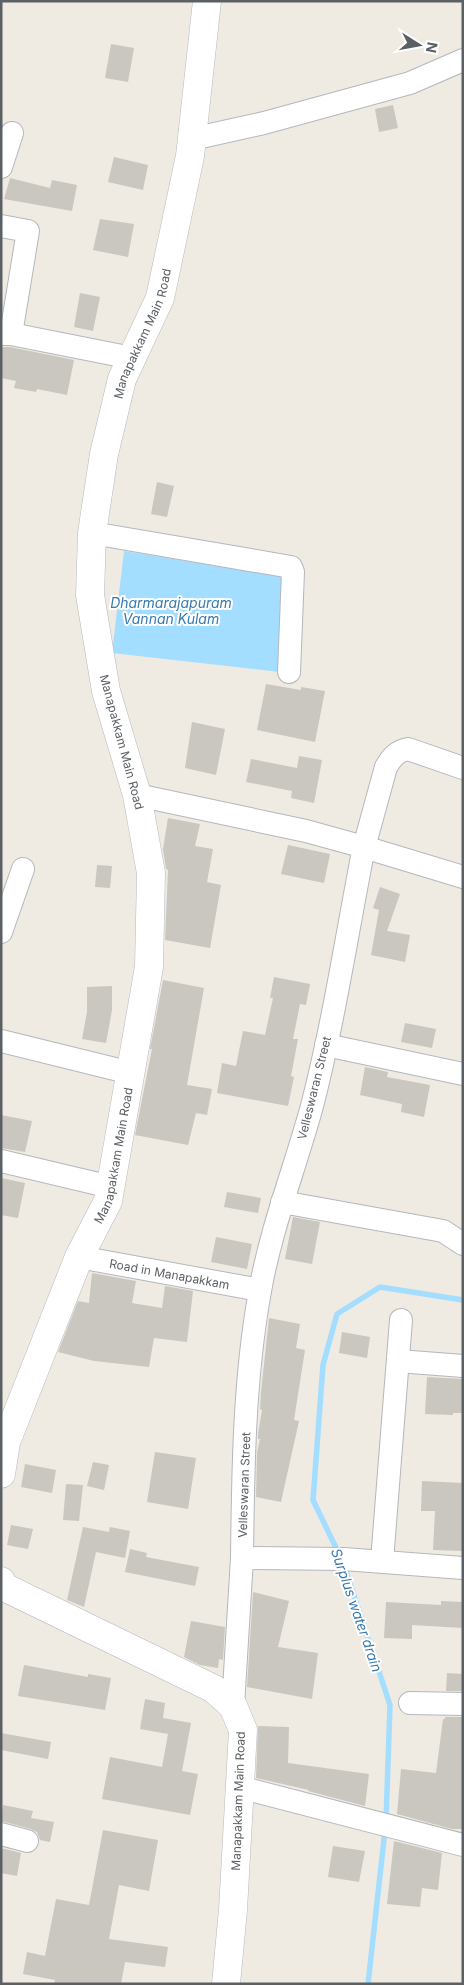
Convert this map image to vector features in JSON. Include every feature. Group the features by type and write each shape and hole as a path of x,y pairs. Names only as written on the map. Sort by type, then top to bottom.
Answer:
{"main road":[{"name":"Manapakkam Main Road","path":"1,1474 3,1442 79,1257 108,1201 148,967 151,873 137,795 106,691 90,595 92,533 104,454 122,379 160,298 192,139 207,1"},
{"name":"Manapakkam Main Road","path":"2,1588 214,1689 233,1706 243,1730 233,1910 226,1984"}],"street":[{"path":"192,139 264,123 410,83 463,60"},
{"path":"1,167 12,133"},
{"path":"1,226 28,231 6,334 132,358"},
{"path":"92,533 291,567 293,572 290,672"},
{"name":"Velleswaran Street","path":"233,1706 242,1558 243,1458 254,1334 260,1290 282,1202 312,1107 326,1045 364,847 386,768 393,757 400,751 408,749 463,768"},
{"path":"137,795 306,831 463,877"},
{"path":"1,932 23,869"},
{"path":"1,1041 131,1073"},
{"path":"326,1045 463,1074"},
{"path":"1,1161 111,1187"},
{"path":"282,1202 443,1231 463,1244"},
{"name":"Road in Manapakkam","path":"79,1257 260,1290"},
{"path":"382,1561 401,1320"},
{"path":"398,1361 463,1366"},
{"path":"242,1558 342,1559 463,1568"},
{"path":"410,1703 463,1704"},
{"path":"239,1788 463,1845"},
{"path":"1,1834 27,1841"}],"water":[{"name":"Dharmarajapuram Vannan Kulam","path":"124,551 283,577 280,672 112,653"}],"building":[{"path":"111,44 134,48 128,82 105,78"},
{"path":"393,105 398,128 379,132 375,109"},
{"path":"114,157 148,165 143,190 108,182"},
{"path":"10,178 50,188 52,180 77,185 72,211 4,199"},
{"path":"100,219 134,224 128,257 93,250"},
{"path":"80,293 100,297 93,331 74,327"},
{"path":"1,347 10,347 74,360 67,395 37,389 36,392 14,388 16,381 1,378"},
{"path":"157,482 174,486 167,517 151,514"},
{"path":"266,684 301,690 301,687 325,691 315,742 257,730"},
{"path":"192,722 225,729 216,775 185,768"},
{"path":"299,756 322,760 314,803 291,798 292,791 246,782 251,759 297,768"},
{"path":"168,818 200,824 195,846 213,849 207,882 221,885 210,948 165,940 168,870 166,869 163,849"},
{"path":"288,845 330,854 324,883 281,874"},
{"path":"97,865 112,866 110,888 95,887"},
{"path":"380,887 400,894 387,931 410,935 405,962 371,955 379,910 373,908"},
{"path":"274,977 310,984 306,1005 300,1004 293,1039 298,1039 291,1076 294,1077 288,1106 217,1093 222,1063 236,1066 243,1031 265,1035 273,998 270,998"},
{"path":"163,980 204,988 187,1085 212,1089 207,1115 196,1113 188,1145 135,1135"},
{"path":"112,986 112,1010 106,1043 82,1039 87,1012 87,987"},
{"path":"405,1023 436,1029 432,1048 401,1042"},
{"path":"365,1067 388,1072 387,1077 430,1085 424,1117 401,1112 402,1104 360,1095"},
{"path":"1,1115 32,1121 25,1152 1,1148"},
{"path":"1,1178 25,1183 18,1218 1,1215"},
{"path":"227,1192 261,1198 258,1213 224,1207"},
{"path":"293,1217 320,1222 312,1264 285,1259"},
{"path":"216,1237 252,1244 247,1269 211,1262"},
{"path":"92,1273 136,1281 132,1303 162,1308 165,1286 193,1291 187,1342 154,1338 149,1367 94,1361 58,1352 78,1301 89,1303"},
{"path":"269,1318 300,1324 296,1348 305,1350 294,1420 299,1421 281,1502 256,1497 257,1453 260,1439 258,1439 258,1434 262,1410 260,1409 261,1392"},
{"path":"342,1332 370,1337 367,1358 339,1353"},
{"path":"427,1377 463,1379 463,1413 453,1413 453,1415 425,1414"},
{"path":"155,1452 196,1458 188,1509 147,1502"},
{"path":"93,1462 109,1465 104,1490 87,1486"},
{"path":"25,1464 56,1470 52,1493 21,1487"},
{"path":"422,1481 463,1483 463,1551 433,1550 435,1511 421,1511"},
{"path":"66,1484 83,1485 79,1521 63,1520"},
{"path":"11,1525 33,1529 28,1549 7,1545"},
{"path":"83,1527 109,1532 110,1527 130,1531 125,1558 96,1552 84,1607 67,1600"},
{"path":"130,1549 147,1553 146,1557 199,1567 195,1586 125,1572"},
{"path":"253,1592 289,1601 278,1647 318,1653 312,1699 247,1687"},
{"path":"441,1601 463,1602 463,1628 412,1625 412,1639 384,1638 386,1602 441,1605"},
{"path":"191,1621 225,1627 223,1660 219,1659 218,1668 200,1665 184,1657"},
{"path":"24,1665 88,1677 88,1674 111,1678 105,1710 18,1696"},
{"path":"447,1673 463,1674 463,1691 446,1691"},
{"path":"145,1699 165,1703 163,1718 191,1723 182,1771 198,1774 190,1815 102,1799 110,1757 162,1767 168,1734 140,1729"},
{"path":"445,1717 463,1717 463,1829 452,1829 397,1814 401,1769 436,1773 443,1719"},
{"path":"258,1726 289,1727 288,1763 369,1774 365,1806 309,1790 256,1778"},
{"path":"1,1733 51,1742 48,1759 1,1750"},
{"path":"3,1805 33,1811 31,1818 54,1822 50,1842 40,1840 37,1832 31,1829 1,1821"},
{"path":"103,1830 158,1840 149,1891 119,1885 109,1939 168,1947 165,1967 125,1962 121,1984 54,1984 55,1980 23,1974 27,1952 45,1956 56,1899 89,1905"},
{"path":"394,1841 442,1853 438,1890 422,1888 420,1907 387,1904"},
{"path":"333,1846 365,1851 359,1882 328,1877"},
{"path":"1,1848 21,1853 17,1876 1,1873"}],"waterway":[{"name":"Surplus water drain","path":"339,1554 313,1500 323,1365 337,1314 380,1287 463,1300"},
{"name":"Surplus water drain","path":"344,1565 390,1705 386,1821"},
{"name":"Surplus water drain","path":"368,1984 385,1830"}]}
